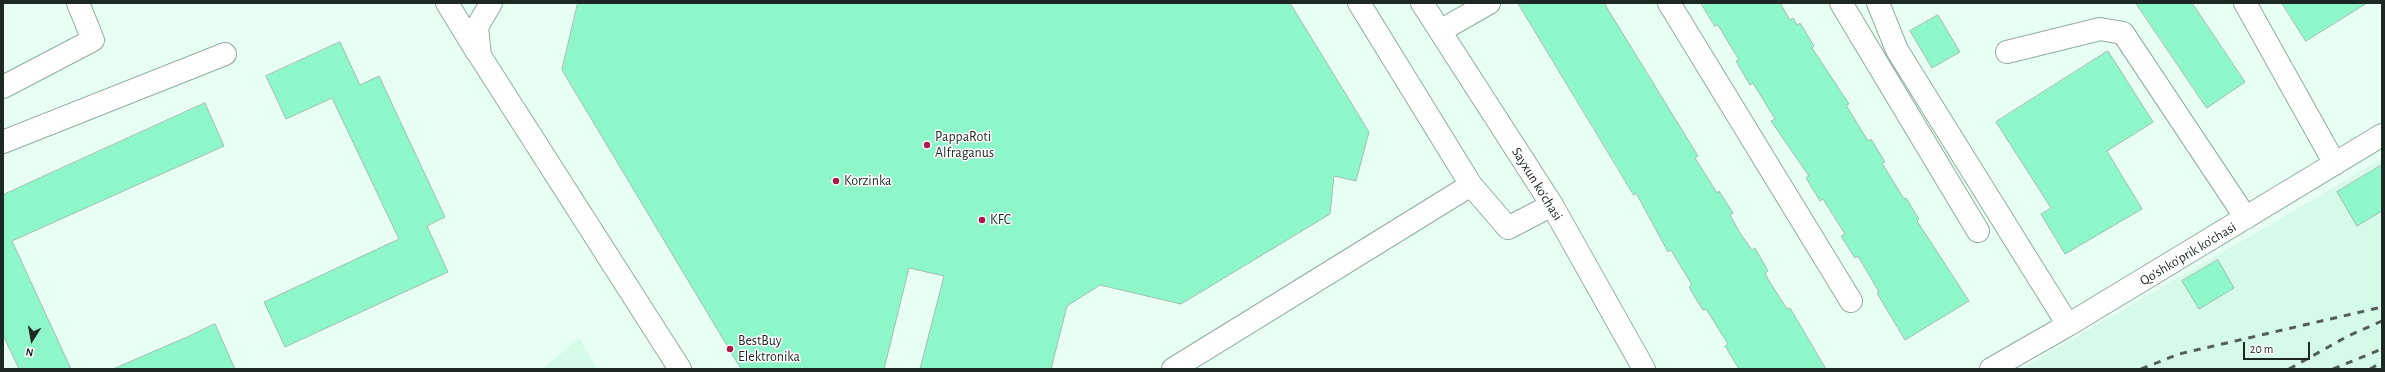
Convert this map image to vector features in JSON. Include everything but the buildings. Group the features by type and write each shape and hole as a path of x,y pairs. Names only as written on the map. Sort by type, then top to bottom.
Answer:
{"street":[{"path":"3,87 93,40 78,3"},
{"path":"447,3 680,369"},
{"path":"480,56 477,26 491,3"},
{"path":"1359,3 1471,185 1508,228 1552,205"},
{"path":"1669,3 1852,301"},
{"path":"1841,3 1978,231"},
{"path":"1878,3 1897,50 2068,325"},
{"path":"2245,3 2335,164"},
{"path":"1434,13 1481,5"},
{"name":"Sayxun ko'chasi","path":"1434,13 1552,205 1644,369"},
{"path":"2007,52 2100,29 2123,33 2246,218"},
{"path":"3,142 225,54"},
{"name":"Qo'shko'prik ko'chasi","path":"1991,369 2068,325 2382,135"},
{"path":"1173,369 1471,185"}],"shaded area":[{"path":"2382,159 2382,369 2021,369 2321,195"},
{"path":"579,338 597,369 543,369"}],"railway":[{"path":"2141,369 2179,354 2382,307"},
{"path":"2289,369 2348,336 2382,321"},
{"path":"2333,369 2382,349"},
{"path":"2370,369 2382,362"}],"place":[{"name":"PappaRoti Alfraganus","path":"927,145"},
{"name":"Korzinka","path":"836,181"},
{"name":"KFC","path":"982,220"},
{"name":"BestBuy Elektronika","path":"730,349"}]}
